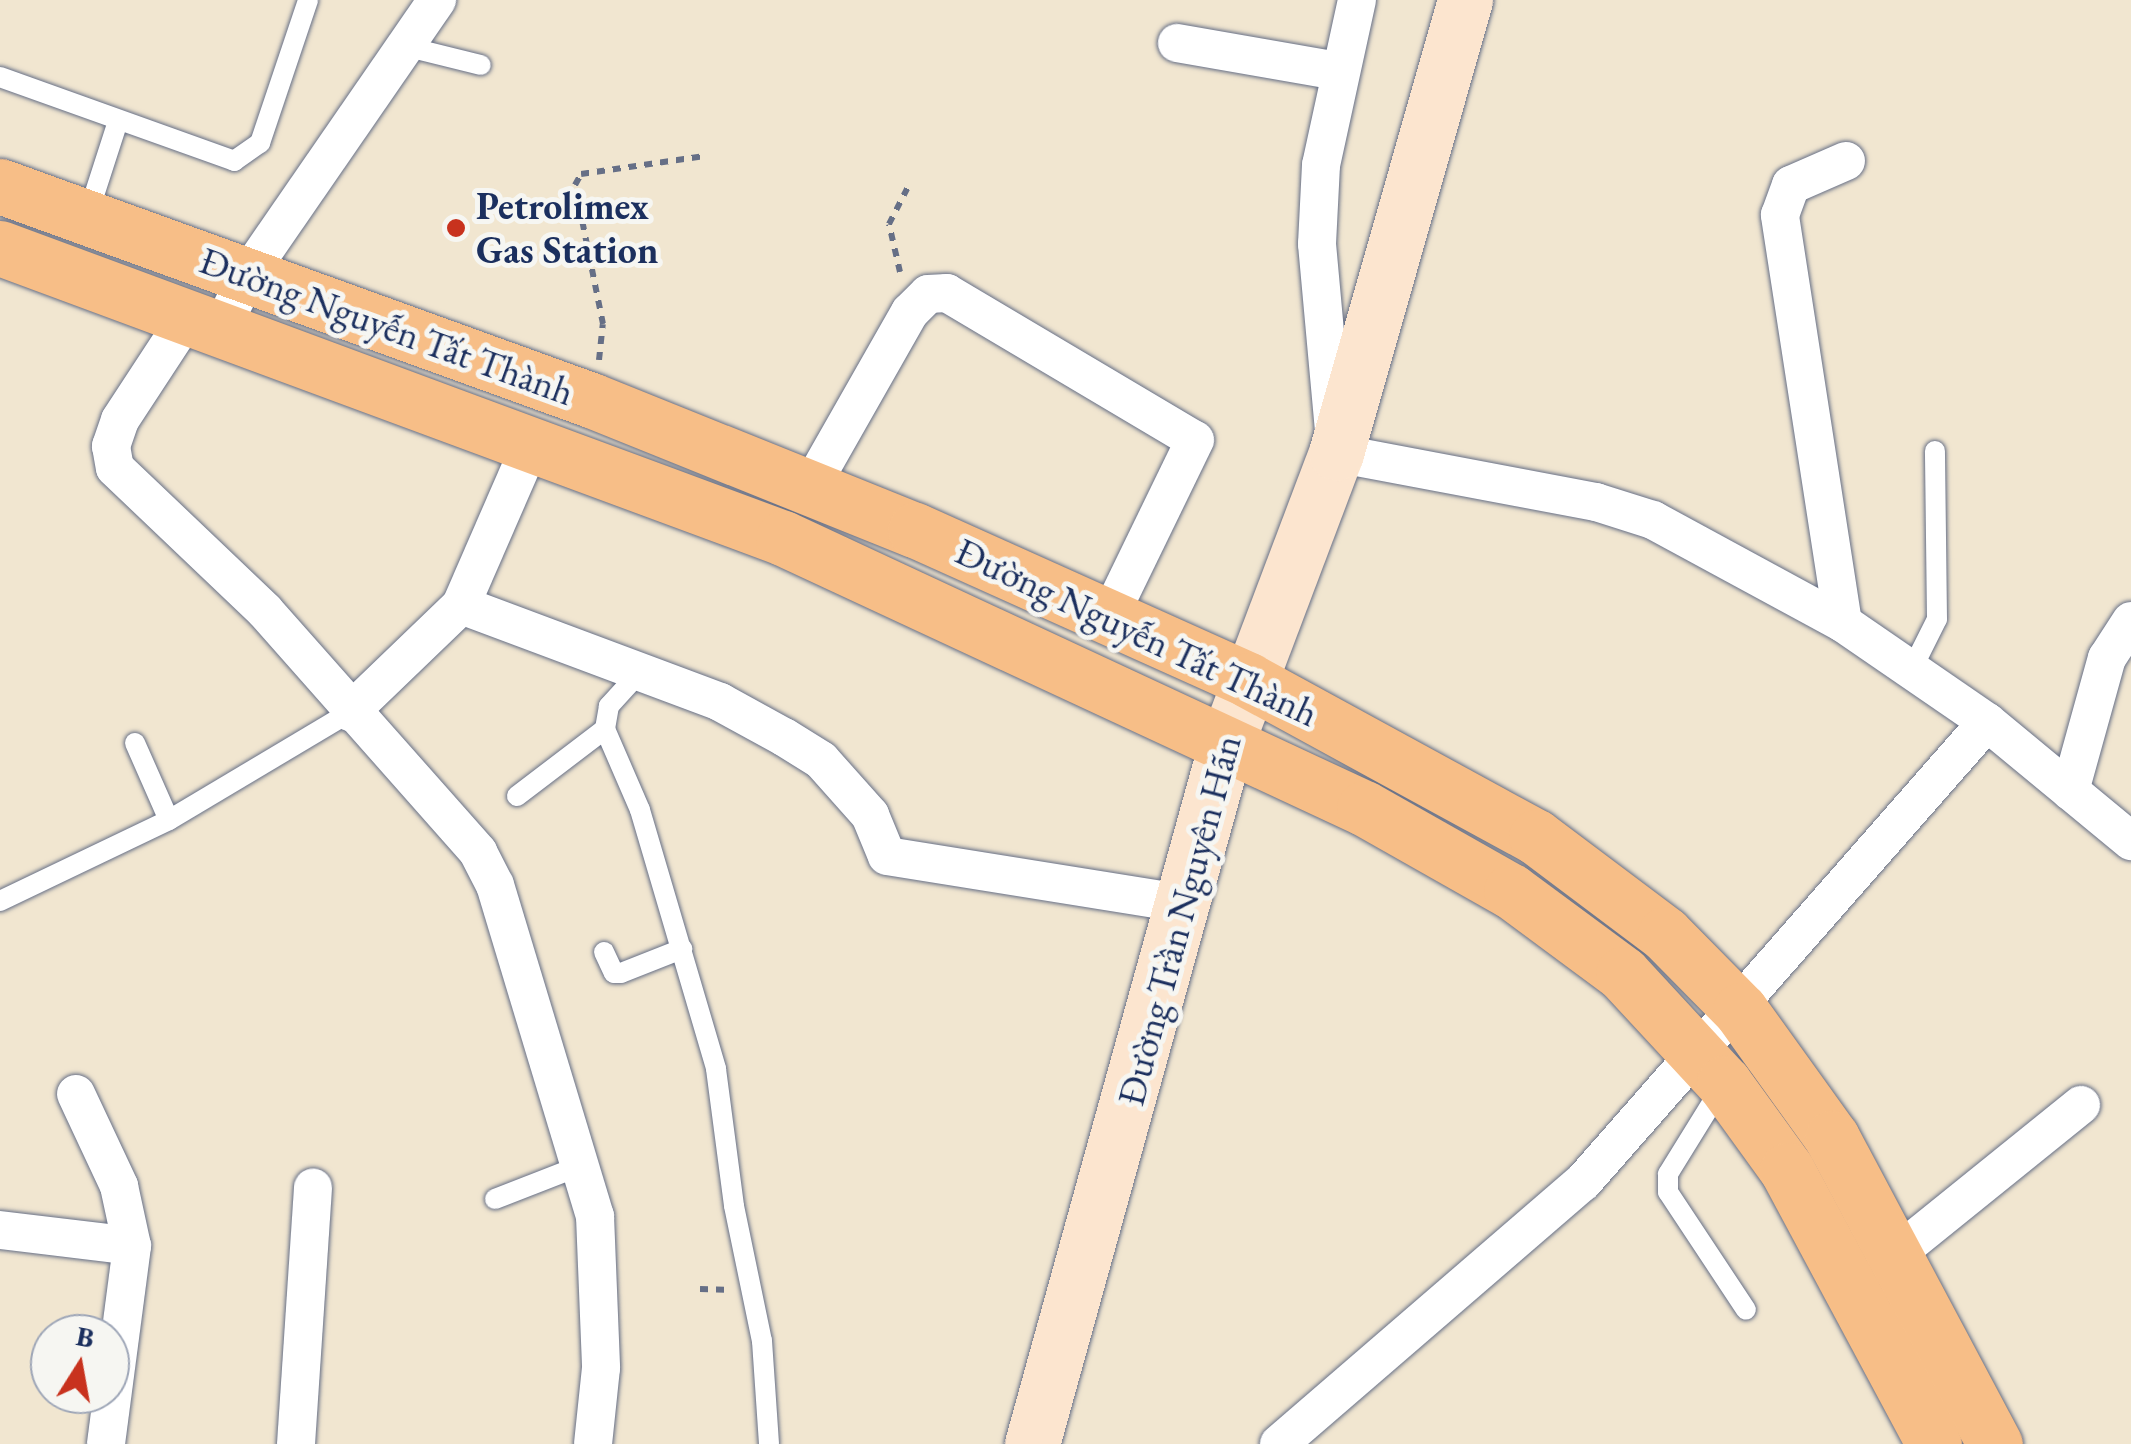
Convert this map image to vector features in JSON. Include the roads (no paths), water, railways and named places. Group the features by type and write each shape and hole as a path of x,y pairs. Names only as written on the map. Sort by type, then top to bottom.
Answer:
{"main road":[{"name":"Đường Nguyễn Tất Thành","path":"0,186 590,400 812,486 1248,680 1536,836 1664,934 1740,1010 1832,1138 1995,1444"},
{"name":"Đường Nguyễn Tất Thành","path":"0,248 783,538 1364,808 1511,892 1624,974 1712,1067 1787,1170 1934,1444"}],"street":[{"path":"437,0 248,274 120,420 112,446 115,468 265,612 478,852 495,886 582,1165 594,1216 601,1368 593,1444"},
{"path":"1357,0 1338,71 1321,165 1317,244 1336,453 1596,502 1653,520 1843,623 1987,722 2131,842"},
{"name":"Đường Trần Nguyên Hãn","path":"1032,1444 1226,744 1336,453 1466,0"},
{"path":"1177,42 1338,71"},
{"path":"1843,623 1780,216 1791,184 1846,161"},
{"path":"812,486 910,312 928,294 947,293 1195,440 1109,617"},
{"path":"350,712 461,605 532,442"},
{"path":"461,605 720,702 822,760 870,815 887,856 1180,904"},
{"path":"2070,791 2107,658 2131,621"},
{"path":"1279,1444 1548,1218 1712,1067 1740,1010 1987,722"},
{"path":"76,1094 118,1186 132,1246 106,1444"},
{"path":"1895,1255 2080,1105"},
{"path":"296,1444 313,1188"},
{"path":"0,1230 132,1246"}],"lane":[{"path":"0,76 234,161 260,143 308,0"},
{"path":"404,46 481,65"},
{"path":"87,217 118,120"},
{"path":"1911,670 1937,619 1935,451"},
{"path":"639,673 609,706 605,729 640,810 716,1070 734,1206 762,1341 769,1444"},
{"path":"0,901 169,820 350,712"},
{"path":"517,796 605,729"},
{"path":"135,743 169,820"},
{"path":"604,952 614,973 621,973 682,949"},
{"path":"1712,1067 1668,1174 1668,1192 1746,1310"},
{"path":"495,1199 582,1165"}],"place":[{"name":"Petrolimex Gas Station","path":"456,228"}]}
